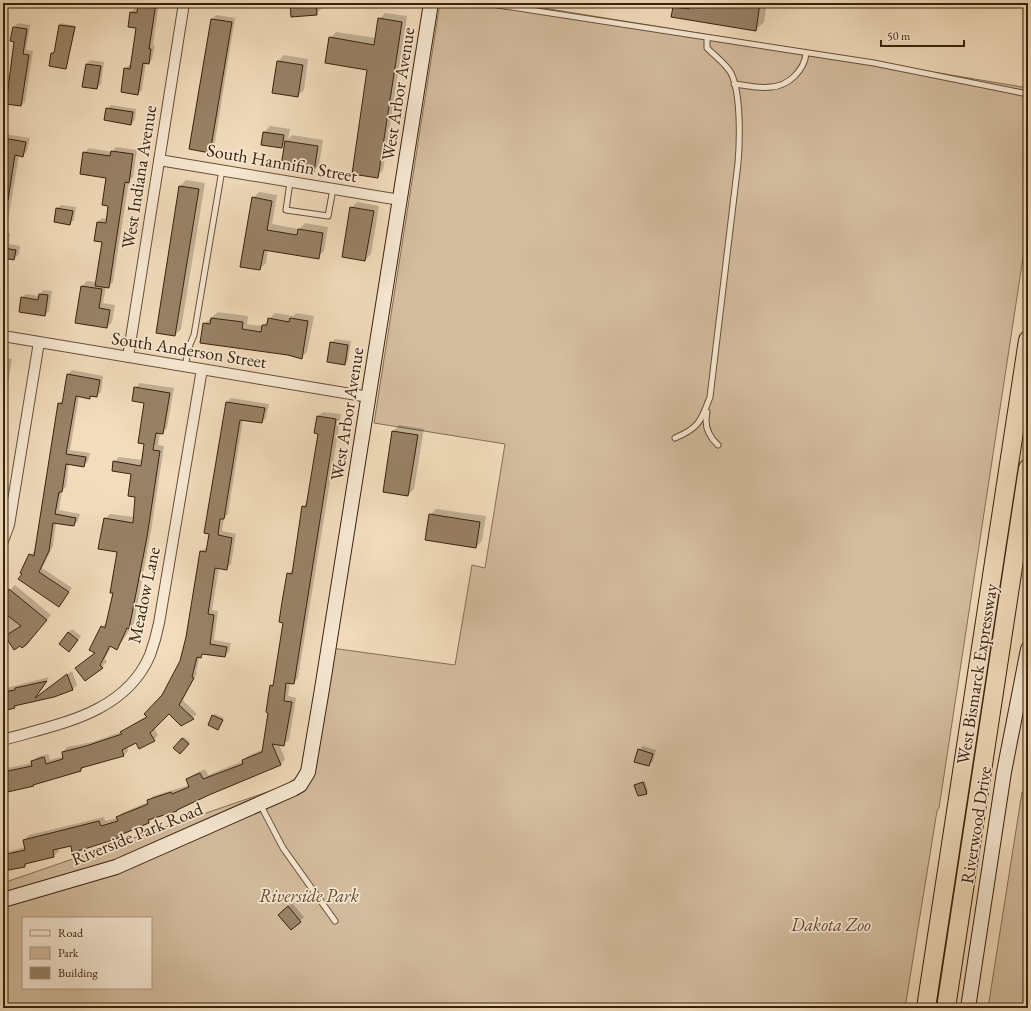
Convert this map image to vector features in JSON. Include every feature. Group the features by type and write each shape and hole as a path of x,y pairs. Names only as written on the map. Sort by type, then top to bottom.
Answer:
{"highway":[{"name":"West Bismarck Expressway","path":"926,1008 1028,340"},
{"name":"West Bismarck Expressway","path":"946,1008 1028,468"}],"main road":[{"name":"West Arbor Avenue","path":"260,803 300,785 308,772 431,3"},
{"name":"Riverwood Drive","path":"968,1008 1004,772 1028,648"},
{"name":"Riverside Park Road","path":"3,900 116,867 260,803"}],"street":[{"name":"West Indiana Avenue","path":"128,357 184,3"},
{"name":"South Hannifin Street","path":"159,160 400,200"},
{"name":"South Anderson Street","path":"3,336 369,397"},
{"path":"3,540 9,525 39,342"},
{"name":"Meadow Lane","path":"3,740 76,719 107,704 132,682 150,655 159,622 202,369"}],"lane":[{"path":"485,3 806,54 874,63 1028,94"},
{"path":"707,38 707,48 731,73 734,84 740,134 706,423 710,436 718,445"},
{"path":"734,84 771,87 782,83 796,75 804,64 806,54"},
{"path":"185,366 189,347 194,335 222,170"},
{"path":"290,182 286,210 328,216 333,189"},
{"path":"675,438 690,432 702,420 710,397"},
{"path":"260,803 283,848 335,921"}],"green space":[{"path":"440,3 512,3 1028,88 1028,225 939,808 937,811 905,1008 3,1008 3,883 305,779 331,648 455,665 472,565 485,568 505,444 374,423"},
{"path":"1022,792 1028,793 1028,1008 988,1008"}],"building":[{"path":"138,3 156,3 149,49 151,49 149,64 143,63 138,95 121,92 124,68 130,69 136,28 128,27 130,12 137,13"},
{"path":"290,3 316,3 317,15 291,17"},
{"path":"690,3 760,3 756,31 671,17 673,7 689,9"},
{"path":"378,18 402,22 378,178 352,174 367,70 325,63 329,37 374,45"},
{"path":"211,19 232,22 210,153 189,149"},
{"path":"59,25 75,27 66,69 49,66 51,53 54,53"},
{"path":"13,27 27,29 23,54 29,55 21,106 6,104 14,42 10,41"},
{"path":"277,61 303,65 298,97 272,93"},
{"path":"86,64 101,66 97,89 82,87"},
{"path":"106,108 133,112 131,125 104,120"},
{"path":"263,132 284,135 282,148 261,145"},
{"path":"3,138 26,142 23,157 15,155 8,200 3,200"},
{"path":"285,141 318,146 314,172 281,166"},
{"path":"111,151 133,154 129,183 125,182 109,288 95,286 102,242 94,241 97,222 106,223 108,206 102,205 106,178 80,174 83,152 110,156"},
{"path":"179,186 199,189 175,336 156,333"},
{"path":"252,197 272,201 267,230 297,235 298,229 323,233 319,259 264,250 260,270 240,267"},
{"path":"350,207 374,211 365,261 342,257"},
{"path":"56,208 73,211 70,225 54,222"},
{"path":"3,248 16,250 14,260 3,258"},
{"path":"81,286 102,289 99,308 110,310 107,328 75,323"},
{"path":"39,294 48,295 45,316 19,312 21,297 38,300"},
{"path":"211,318 243,322 242,329 261,332 262,325 267,325 268,318 289,322 290,318 308,321 302,359 288,355 200,343 203,323 210,324"},
{"path":"330,342 348,345 345,365 327,362"},
{"path":"67,374 100,380 97,397 90,396 90,399 76,396 66,454 86,457 84,467 66,464 62,492 59,492 55,514 76,518 74,526 53,523 49,551 39,572 69,592 59,607 18,579 22,574 20,573 29,554 34,556 58,403 62,404"},
{"path":"134,387 170,393 163,434 156,433 153,450 160,451 147,537 129,629 127,628 117,650 110,646 100,665 103,668 85,681 75,668 95,653 89,650 101,626 105,628 113,593 110,593 117,552 98,549 104,518 133,523 135,497 128,496 131,474 112,471 113,461 141,466 144,444 138,443 144,403 132,401"},
{"path":"226,402 265,408 262,423 240,420 224,519 220,519 218,535 232,538 227,570 215,568 208,614 214,615 210,644 227,647 225,657 202,654 201,658 197,657 192,677 194,678 179,705 194,719 181,726 169,714 150,733 155,741 139,749 136,743 122,750 124,756 81,768 81,771 33,785 34,786 3,793 3,772 32,766 31,761 44,757 46,764 63,759 62,752 122,734 120,732 147,717 144,714 162,695 180,661 186,637 200,551 206,552 209,534 204,533"},
{"path":"317,416 336,419 294,684 286,683 284,701 292,702 284,746 272,744 281,765 209,795 177,811 148,820 149,823 118,836 119,838 72,853 71,846 53,850 54,857 25,864 25,867 3,871 3,855 25,850 23,840 99,821 101,826 118,821 116,817 148,804 147,800 171,792 172,794 189,787 186,779 200,773 203,779 243,764 242,760 262,752 268,713 266,712 270,685 273,686 283,623 279,622 282,602 287,573 292,574 302,506 306,507 318,434 314,433"},
{"path":"392,431 418,435 408,496 383,492"},
{"path":"429,514 480,522 476,548 425,540"},
{"path":"9,589 47,620 26,645 22,648 20,646 14,650 5,636 21,626 3,612 3,597"},
{"path":"68,632 78,640 69,652 59,644"},
{"path":"67,674 73,690 54,697 14,706 15,708 3,711 3,692 47,681 35,698"},
{"path":"212,715 223,720 218,730 208,725"},
{"path":"182,738 189,744 180,754 173,748"},
{"path":"638,749 653,754 649,766 634,762"},
{"path":"643,782 647,794 638,796 634,785"},
{"path":"288,906 301,922 291,930 278,915"}],"park label":[{"name":"Riverside Park","path":"309,896"},
{"name":"Dakota Zoo","path":"831,925"}]}
